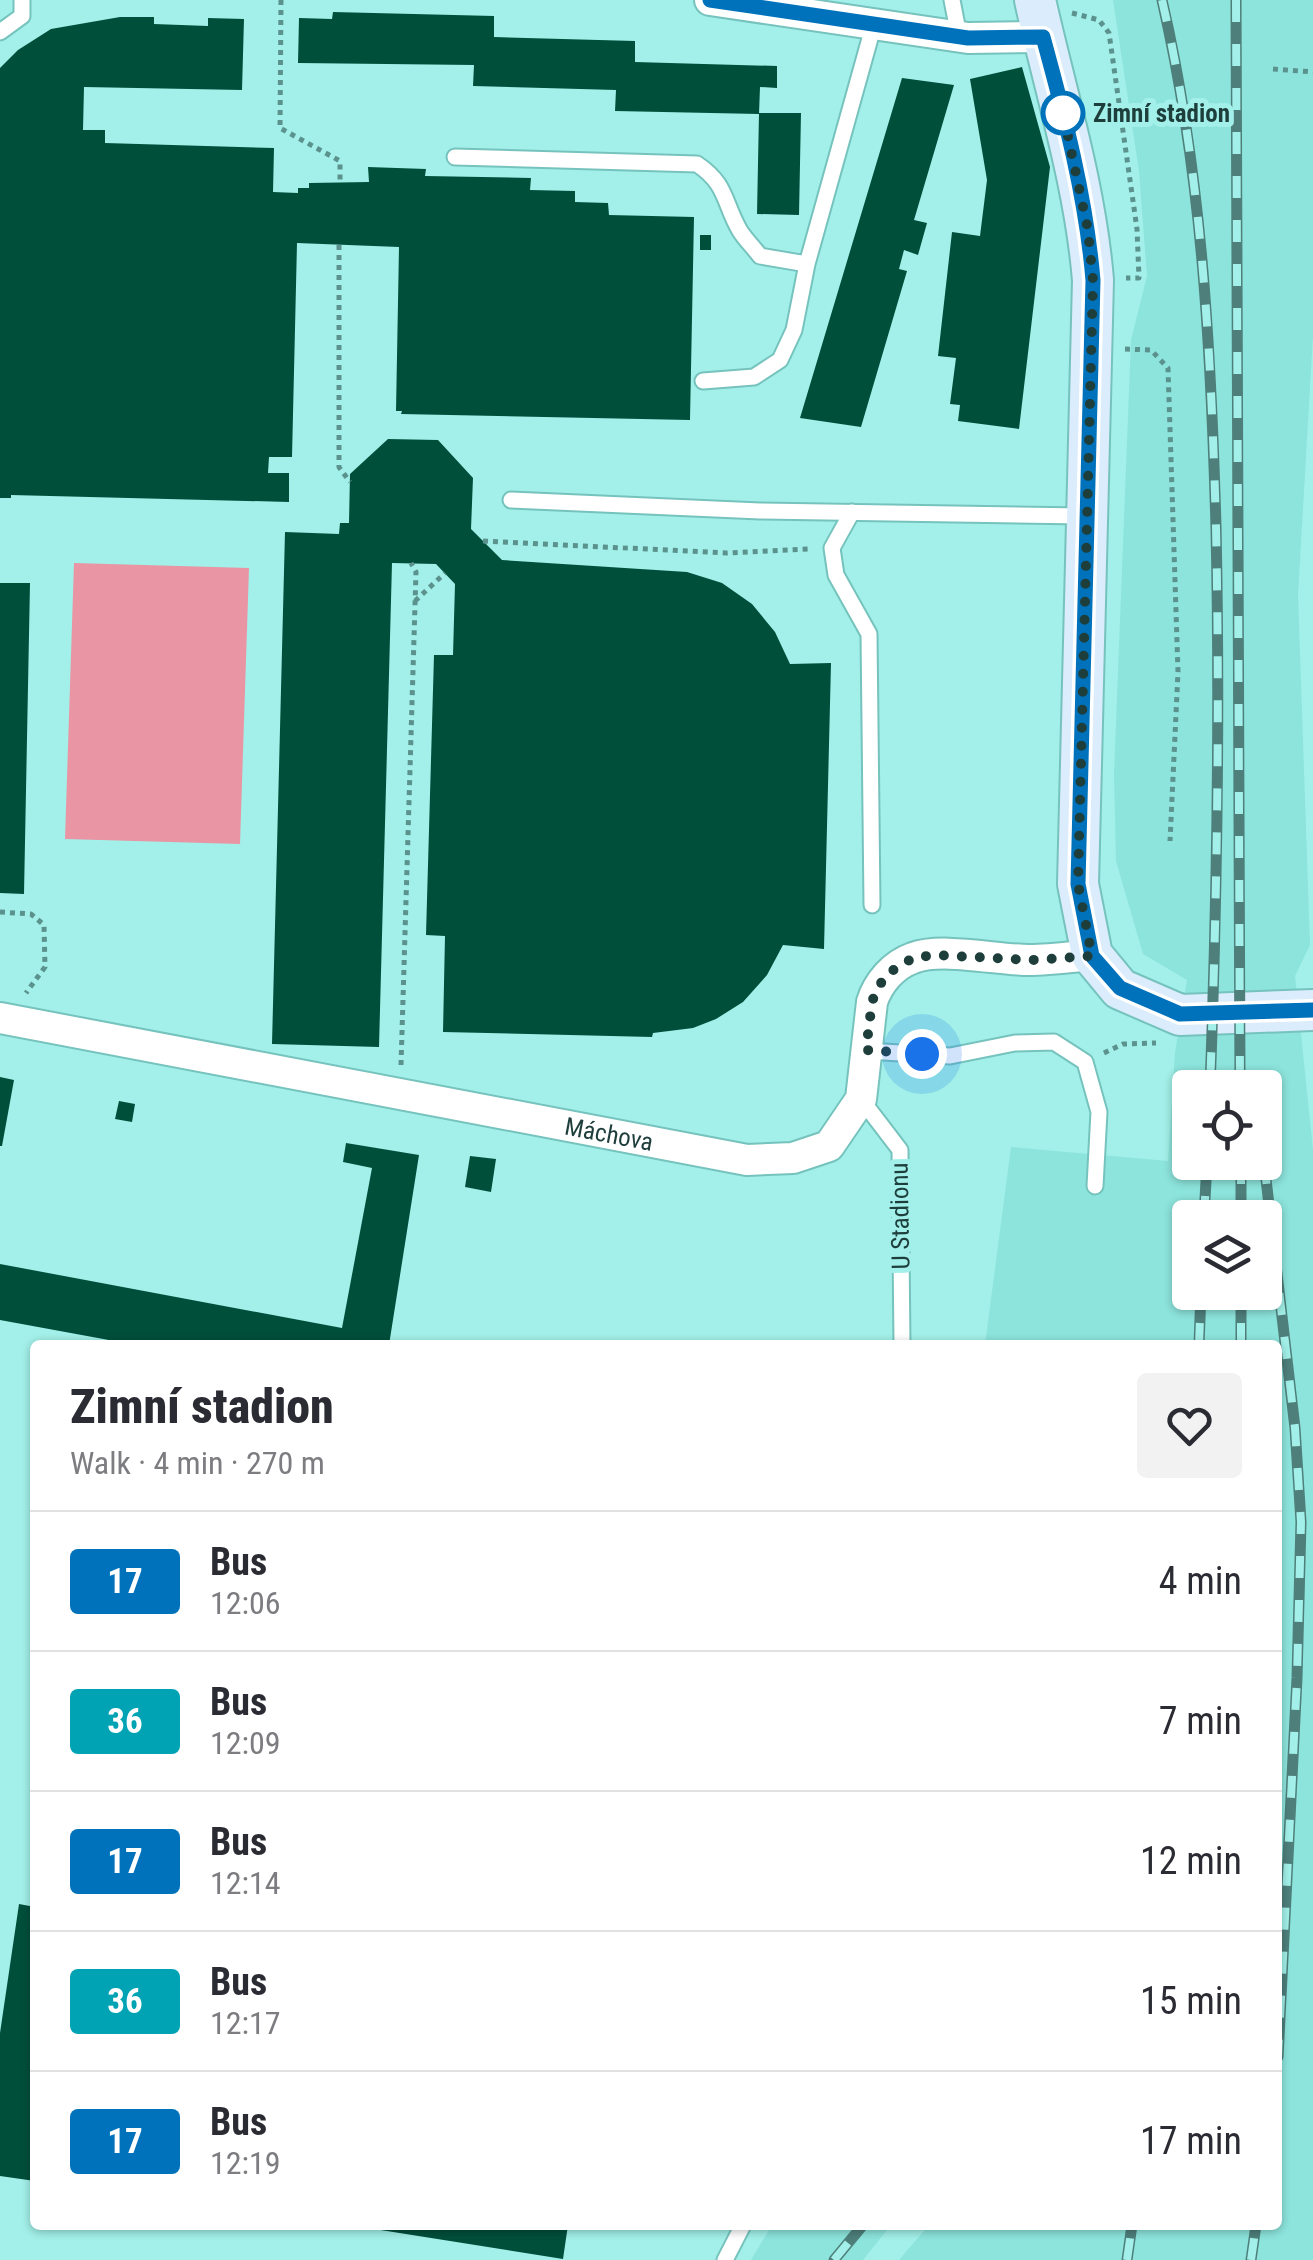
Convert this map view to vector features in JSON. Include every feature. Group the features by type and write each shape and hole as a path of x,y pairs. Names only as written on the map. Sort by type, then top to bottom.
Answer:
{"street":[{"path":"710,0 958,36 1047,17 1088,230 1093,280 1078,884 1092,956 1120,988 1180,1014 1313,1010"},
{"name":"Máchova","path":"4,1018 748,1160 793,1158 830,1146 862,1099 872,1002 890,972 913,958 934,955 1032,960 1092,956"}],"lane":[{"path":"0,32 22,16 22,0"},
{"path":"952,0 958,36"},
{"path":"703,382 754,377 780,360 794,330 806,264 874,24"},
{"path":"455,156 697,164 714,176 726,194 740,231 760,256 806,264"},
{"path":"511,500 1088,516"},
{"path":"852,512 832,548 836,575 870,634 872,905"},
{"path":"866,1050 950,1056 1014,1042 1054,1042 1084,1062 1098,1112 1095,1186"},
{"name":"U Stadionu","path":"862,1099 900,1150 902,1340"},
{"path":"725,2260 740,2230"}],"path":[{"path":"280,0 280,128 340,161 340,182"},
{"path":"1047,17 1079,12 1099,20 1109,33 1115,59 1137,229 1138,278 1093,280"},
{"path":"1273,69 1313,72"},
{"path":"338,244 339,467 350,482"},
{"path":"1092,348 1152,350 1168,368 1178,672 1170,841"},
{"path":"483,541 727,553 832,548"},
{"path":"400,1094 416,572 411,563"},
{"path":"415,601 444,574"},
{"path":"0,912 32,914 44,925 45,968 4,1018"},
{"path":"1084,1062 1123,1044 1162,1042"}],"shaded area":[{"path":"1113,0 1313,0 1313,335 1298,595 1310,945 1295,976 1313,1150 1313,2260 899,2260 925,2230 1282,2230 1282,1340 986,1340 1011,1147 1168,1161 1172,1099 1172,1180 1282,1180 1282,1070 1174,1070 1187,980 1143,954 1116,861 1114,774 1131,340 1147,276 1139,171"},
{"path":"74,563 249,568 240,844 65,839"},
{"path":"769,2230 887,2230 863,2260 751,2260"}],"building":[{"path":"333,12 494,16 494,37 635,41 635,62 777,66 777,88 760,87 759,114 615,111 616,90 473,86 474,65 298,63 299,18 332,19"},
{"path":"120,17 154,17 154,24 208,26 208,18 244,19 242,90 84,87 83,130 105,130 105,143 274,148 273,192 298,193 298,188 309,188 309,183 369,182 368,167 426,169 425,176 531,178 530,190 575,191 575,202 608,203 609,215 694,217 690,420 401,414 402,411 396,411 399,247 297,243 292,457 269,457 268,473 289,473 289,502 11,495 0,498 0,68 18,50 51,29"},
{"path":"1022,67 1050,167 1019,429 958,421 960,405 950,404 956,358 938,356 952,232 980,236 987,180 970,79"},
{"path":"902,78 954,85 914,220 927,223 918,255 904,250 899,269 907,271 861,427 800,418"},
{"path":"759,113 801,113 799,215 757,214"},
{"path":"700,235 711,235 711,250 700,250"},
{"path":"388,439 438,440 473,478 471,529 502,560 687,572 722,583 752,604 775,632 790,664 831,663 824,949 783,945 767,975 743,1002 693,1028 653,1033 652,1037 443,1032 445,936 426,935 434,655 453,655 455,584 436,564 392,563 379,1047 272,1044 285,532 339,534 340,523 349,523 350,474"},
{"path":"0,583 30,583 24,894 0,893"},
{"path":"0,1077 14,1080 2,1146 0,1146"},
{"path":"119,1101 135,1104 132,1122 115,1119"},
{"path":"346,1143 419,1155 390,1340 109,1340 0,1320 0,1264 342,1328 372,1168 343,1162"},
{"path":"470,1156 496,1159 491,1192 465,1187"},
{"path":"19,1904 30,1906 30,2180 0,2176 0,2033"},
{"path":"380,2230 567,2230 563,2259"}],"railway":[{"path":"1162,0 1187,130 1211,394 1218,737 1211,1070"},
{"path":"1236,0 1240,1070"},
{"path":"1205,1200 1206,1180"},
{"path":"1241,1180 1241,1200"},
{"path":"1266,1180 1295,1428 1301,1522 1282,1977"},
{"path":"1199,1340 1200,1310"},
{"path":"1241,1310 1241,1340"},
{"path":"834,2260 859,2230"},
{"path":"1127,2260 1131,2230"},
{"path":"1251,2260 1255,2230"}],"bus line":[{"name":"17","path":"710,0 968,38 1043,37 1074,153 1093,280 1078,884 1092,956 1120,988 1180,1014 1313,1010"}],"place":[{"name":"Zimní stadion","path":"1063,113"}],"route":[{"path":"922,1054 866,1050 877,988 890,972 913,958 934,955 1032,960 1092,956 1078,884 1093,280 1088,230 1063,113"}]}
